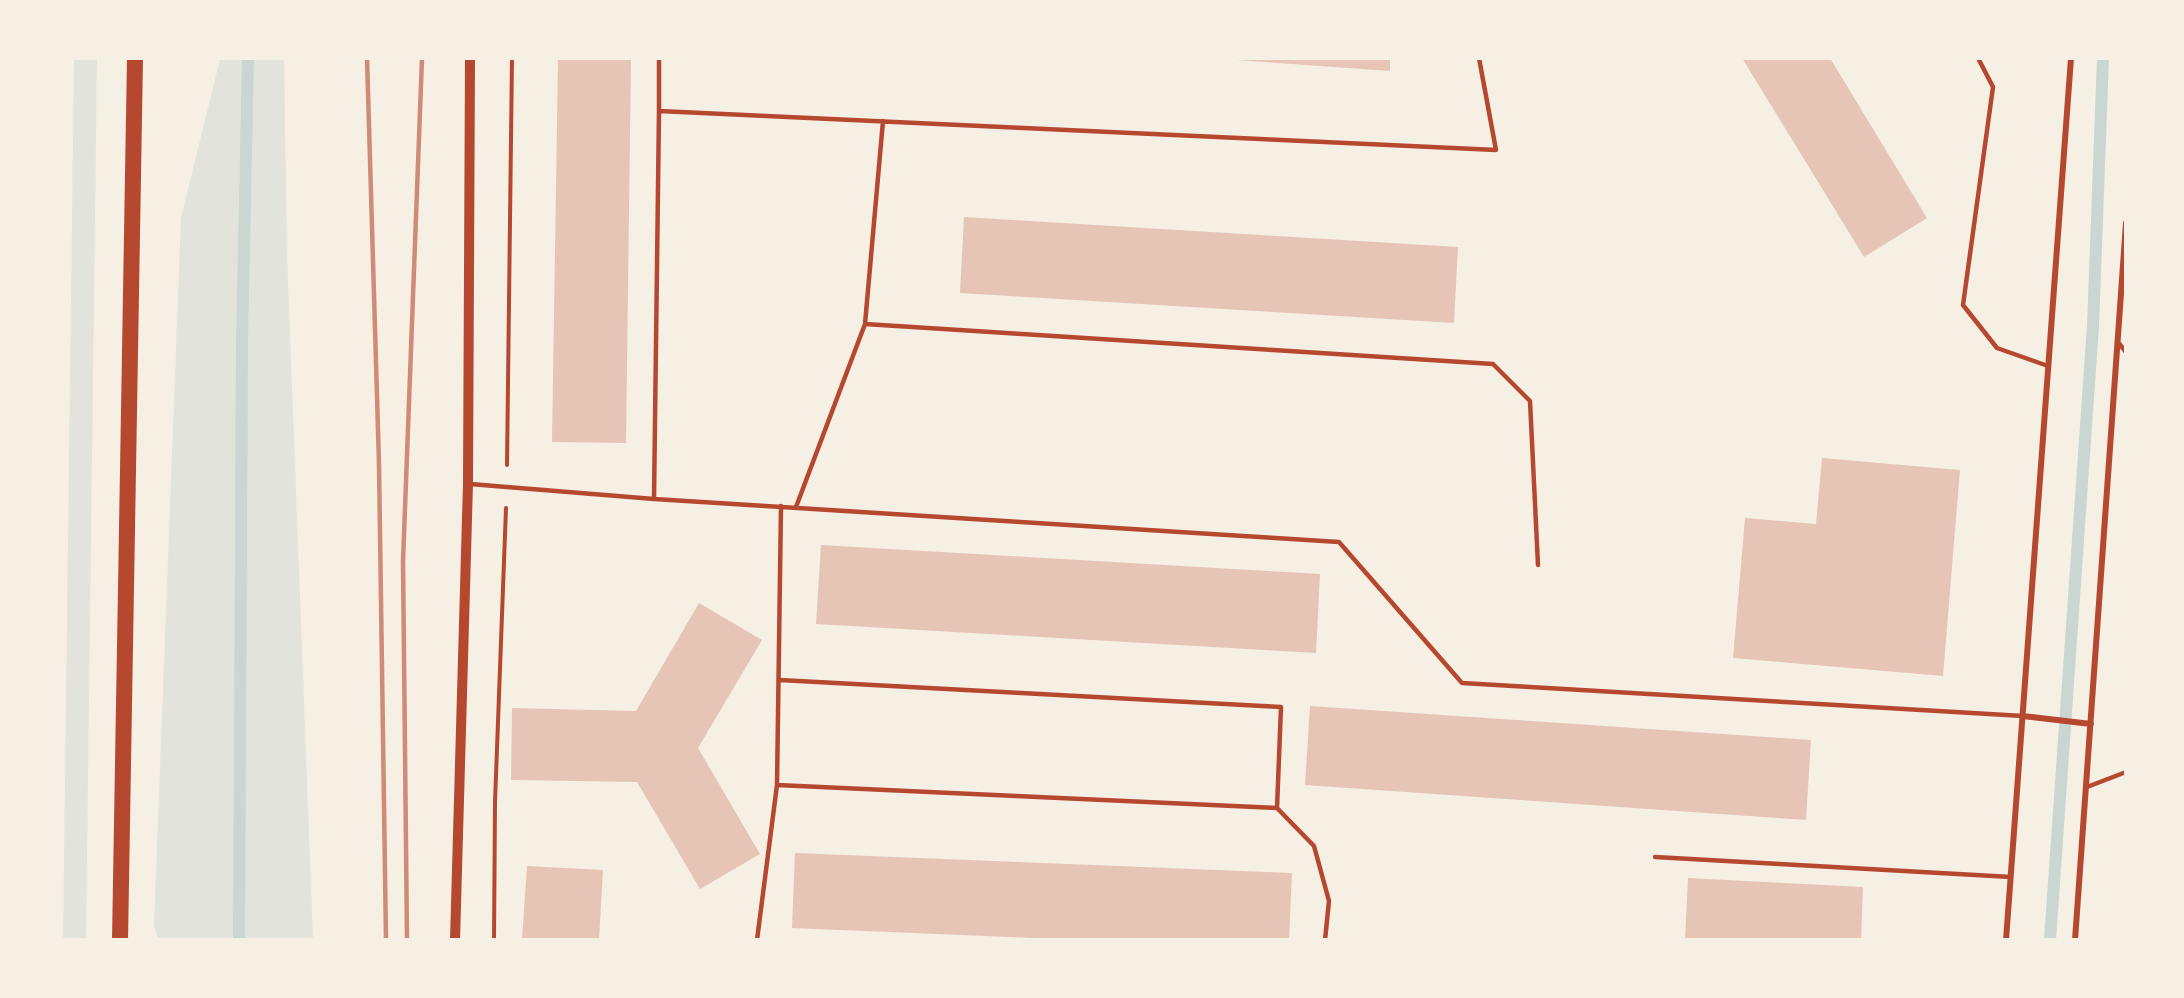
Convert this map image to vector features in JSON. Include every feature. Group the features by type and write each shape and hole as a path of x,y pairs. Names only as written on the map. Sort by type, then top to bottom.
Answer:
{"highway":[{"path":"120,939 135,58"}],"street":[{"path":"455,939 468,483 470,58"},
{"path":"2006,939 2071,58"},
{"path":"2075,939 2126,223"},
{"path":"2023,716 2091,724"}],"lane":[{"path":"654,499 659,58"},
{"path":"659,111 1496,150 1479,58"},
{"path":"1978,58 1994,87 1963,305 1997,348 2048,366"},
{"path":"796,507 865,324 883,121"},
{"path":"865,324 1493,364 1530,401 1538,566"},
{"path":"2117,341 2126,352"},
{"path":"468,483 654,499 1339,542 1462,683 2023,716"},
{"path":"757,939 777,785 781,506"},
{"path":"780,680 1281,707 1277,808"},
{"path":"2087,787 2126,772"},
{"path":"777,785 1277,808 1314,846 1329,901 1325,939"},
{"path":"1655,857 2011,877"}],"shaded area":[{"path":"97,58 86,939 63,940 74,59"},
{"path":"220,59 284,59 287,255 313,939 158,939 154,925 181,218"}],"building":[{"path":"558,58 631,58 626,443 552,442"},
{"path":"1208,58 1390,58 1390,71"},
{"path":"1742,58 1830,58 1927,218 1864,257"},
{"path":"964,217 1458,247 1454,323 960,293"},
{"path":"1822,458 1960,470 1943,676 1733,658 1745,518 1816,524"},
{"path":"821,545 1320,574 1316,653 816,624"},
{"path":"699,603 762,640 698,748 760,854 700,889 637,782 511,780 512,708 636,711"},
{"path":"1310,706 1811,740 1806,820 1305,785"},
{"path":"795,853 1292,873 1289,940 1082,940 792,928"},
{"path":"527,866 603,870 599,940 522,940"},
{"path":"1688,878 1863,887 1861,940 1685,940"}],"waterway":[{"path":"239,940 242,342 248,58"},
{"path":"2050,940 2093,326 2103,58"}],"railway":[{"path":"367,58 379,464 386,940"},
{"path":"407,940 403,561 422,58"}]}
